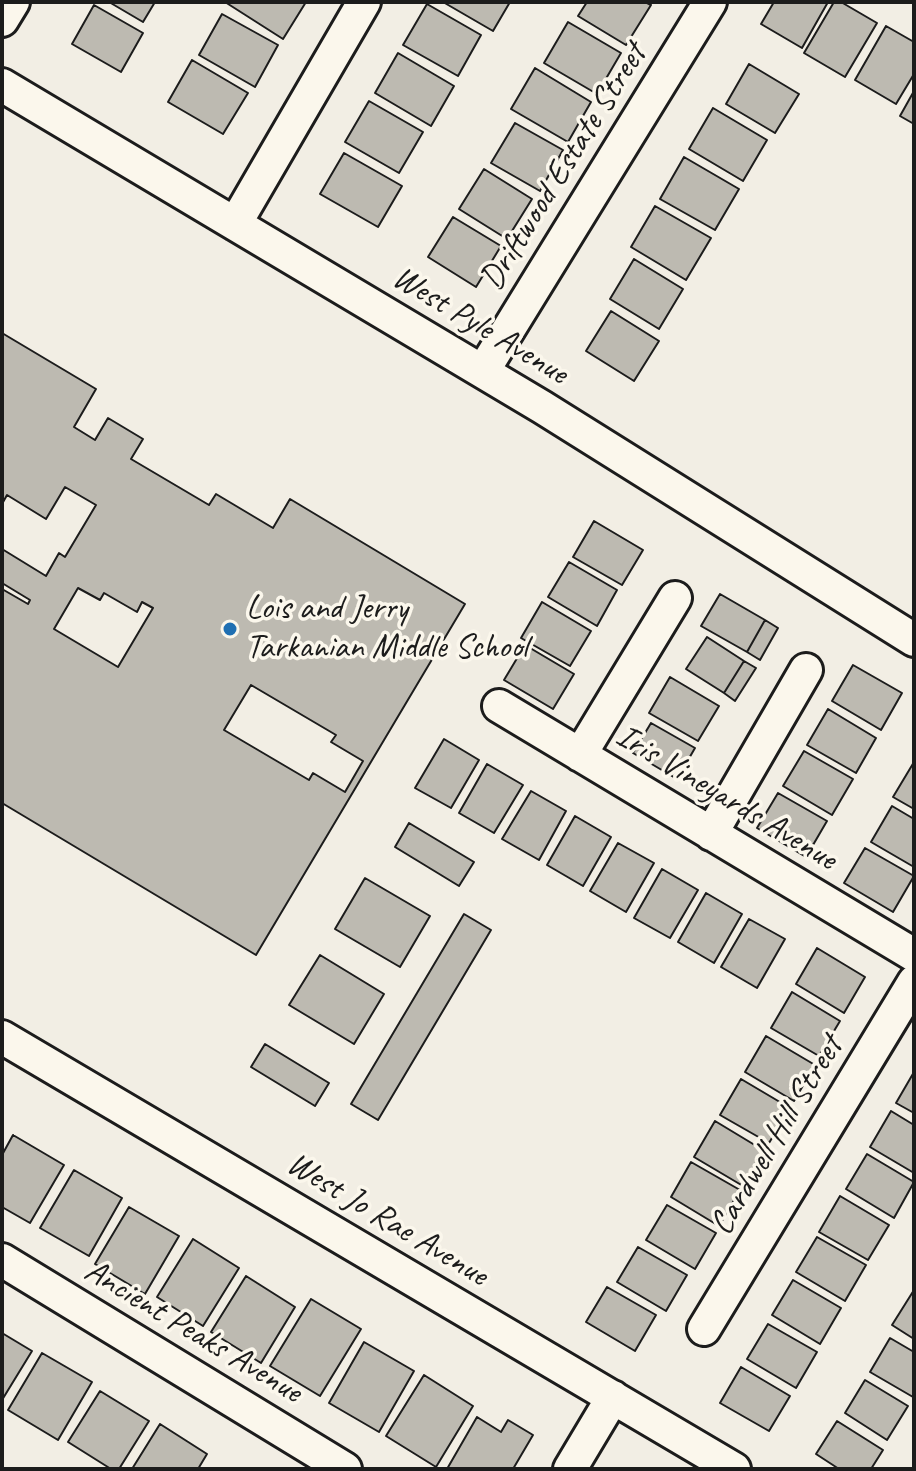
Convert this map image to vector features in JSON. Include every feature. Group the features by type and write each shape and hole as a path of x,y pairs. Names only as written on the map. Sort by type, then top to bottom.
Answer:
{"street":[{"path":"2,20 13,2"},
{"path":"235,224 364,2"},
{"name":"Driftwood Estate Street","path":"483,371 710,2"},
{"name":"West Pyle Avenue","path":"2,85 483,371 914,640"},
{"path":"580,755 675,598"},
{"path":"711,834 806,670"},
{"name":"Iris Vineyards Avenue","path":"499,706 914,955"},
{"name":"Cardwell Hill Street","path":"704,1329 914,982"},
{"name":"West Jo Rae Avenue","path":"2,1037 734,1469"},
{"name":"Ancient Peaks Avenue","path":"2,1260 345,1469"},
{"path":"570,1469 613,1397"}],"building":[{"path":"109,2 155,2 143,22"},
{"path":"225,2 306,2 283,39"},
{"path":"443,2 510,2 493,31"},
{"path":"587,2 645,2 651,5 626,45 578,16"},
{"path":"774,2 828,2 802,48 761,24"},
{"path":"834,2 841,2 877,23 845,77 804,53"},
{"path":"427,4 481,35 458,76 403,45"},
{"path":"94,5 143,33 121,72 72,44"},
{"path":"222,14 278,45 255,87 199,55"},
{"path":"568,22 621,53 597,94 544,63"},
{"path":"886,26 914,42 914,74 896,104 855,80"},
{"path":"398,53 454,86 431,126 375,93"},
{"path":"192,60 248,93 223,134 168,102"},
{"path":"749,64 799,94 775,133 726,104"},
{"path":"535,68 591,102 568,142 511,109"},
{"path":"914,91 914,124 900,116"},
{"path":"369,101 423,132 399,173 345,142"},
{"path":"713,108 767,140 743,181 689,149"},
{"path":"515,123 563,150 540,191 491,163"},
{"path":"344,153 402,186 378,227 320,194"},
{"path":"684,157 739,189 715,230 660,199"},
{"path":"484,169 532,199 507,239 459,209"},
{"path":"655,206 711,238 686,280 631,247"},
{"path":"453,217 501,246 476,287 428,257"},
{"path":"634,259 683,289 659,329 610,299"},
{"path":"611,311 659,341 634,381 586,351"},
{"path":"2,333 96,389 74,427 95,440 108,418 143,439 131,459 209,505 216,494 273,528 290,499 465,604 256,955 2,803 2,589 28,604 30,600 2,583 2,549 46,576 59,553 65,557 96,505 65,487 46,519 7,495 2,504","holes":["78,588 100,600 104,593 137,612 142,602 153,608 118,667 54,629","251,685 336,735 331,742 363,761 345,792 313,773 309,780 224,730"]},
{"path":"594,521 643,550 622,585 573,557"},
{"path":"569,562 617,590 597,626 548,597"},
{"path":"720,594 765,620 747,652 701,626"},
{"path":"542,602 591,631 570,666 521,638"},
{"path":"765,620 778,628 760,660 747,652"},
{"path":"707,637 744,661 724,693 686,669"},
{"path":"525,645 574,674 553,709 504,680"},
{"path":"744,661 756,668 735,701 724,693"},
{"path":"853,665 902,693 881,730 832,701"},
{"path":"670,677 719,706 698,741 649,713"},
{"path":"828,709 876,738 856,773 807,745"},
{"path":"651,723 695,748 677,779 633,753"},
{"path":"444,739 479,760 451,808 415,788"},
{"path":"804,751 853,779 832,815 783,786"},
{"path":"914,762 914,809 893,797"},
{"path":"487,764 523,785 494,833 459,813"},
{"path":"531,791 566,811 539,860 502,839"},
{"path":"778,793 827,821 806,857 757,828"},
{"path":"892,806 914,819 914,867 871,842"},
{"path":"575,816 611,837 583,886 547,865"},
{"path":"409,823 474,862 459,886 395,847"},
{"path":"618,843 654,863 626,912 590,891"},
{"path":"865,848 914,876 893,912 844,883"},
{"path":"662,869 698,890 670,938 634,918"},
{"path":"365,878 430,916 400,967 335,929"},
{"path":"706,893 742,914 714,963 678,942"},
{"path":"464,914 491,930 378,1120 351,1104"},
{"path":"749,919 785,939 757,988 721,967"},
{"path":"817,948 865,977 844,1013 796,984"},
{"path":"320,955 384,994 354,1044 289,1005"},
{"path":"792,992 840,1021 819,1056 771,1028"},
{"path":"766,1036 815,1065 794,1101 745,1072"},
{"path":"265,1044 329,1083 315,1106 251,1067"},
{"path":"914,1072 914,1113 896,1103"},
{"path":"741,1079 790,1108 769,1143 720,1115"},
{"path":"891,1111 914,1125 914,1173 870,1147"},
{"path":"715,1121 763,1150 743,1186 694,1157"},
{"path":"13,1135 64,1165 30,1223 2,1207 2,1155"},
{"path":"867,1154 914,1182 894,1218 846,1189"},
{"path":"691,1162 740,1190 719,1226 671,1197"},
{"path":"74,1170 122,1198 89,1256 40,1228"},
{"path":"840,1196 889,1225 868,1260 819,1232"},
{"path":"667,1205 716,1233 695,1269 646,1240"},
{"path":"129,1207 179,1236 145,1294 95,1264"},
{"path":"817,1237 866,1265 845,1301 796,1272"},
{"path":"193,1239 239,1268 203,1326 157,1297"},
{"path":"638,1247 687,1275 666,1311 617,1282"},
{"path":"246,1276 295,1307 261,1363 211,1332"},
{"path":"793,1280 841,1308 820,1344 772,1315"},
{"path":"607,1287 656,1315 635,1351 586,1322"},
{"path":"914,1290 914,1339 892,1325"},
{"path":"311,1299 361,1329 320,1396 270,1366"},
{"path":"768,1324 817,1352 796,1388 747,1359"},
{"path":"2,1333 32,1351 2,1400"},
{"path":"890,1338 914,1352 913,1397 870,1372"},
{"path":"364,1342 414,1371 379,1432 329,1403"},
{"path":"42,1353 92,1382 58,1440 8,1410"},
{"path":"741,1367 790,1396 769,1431 720,1403"},
{"path":"424,1375 473,1406 436,1467 386,1436"},
{"path":"865,1380 908,1406 887,1440 845,1413"},
{"path":"100,1391 149,1421 119,1469 111,1469 68,1442"},
{"path":"477,1417 501,1432 508,1420 533,1435 513,1469 447,1469"},
{"path":"837,1421 883,1450 871,1469 839,1469 816,1454"},
{"path":"160,1424 207,1454 198,1469 132,1469"}],"place":[{"name":"Lois and Jerry Tarkanian Middle School","path":"230,629"}]}
